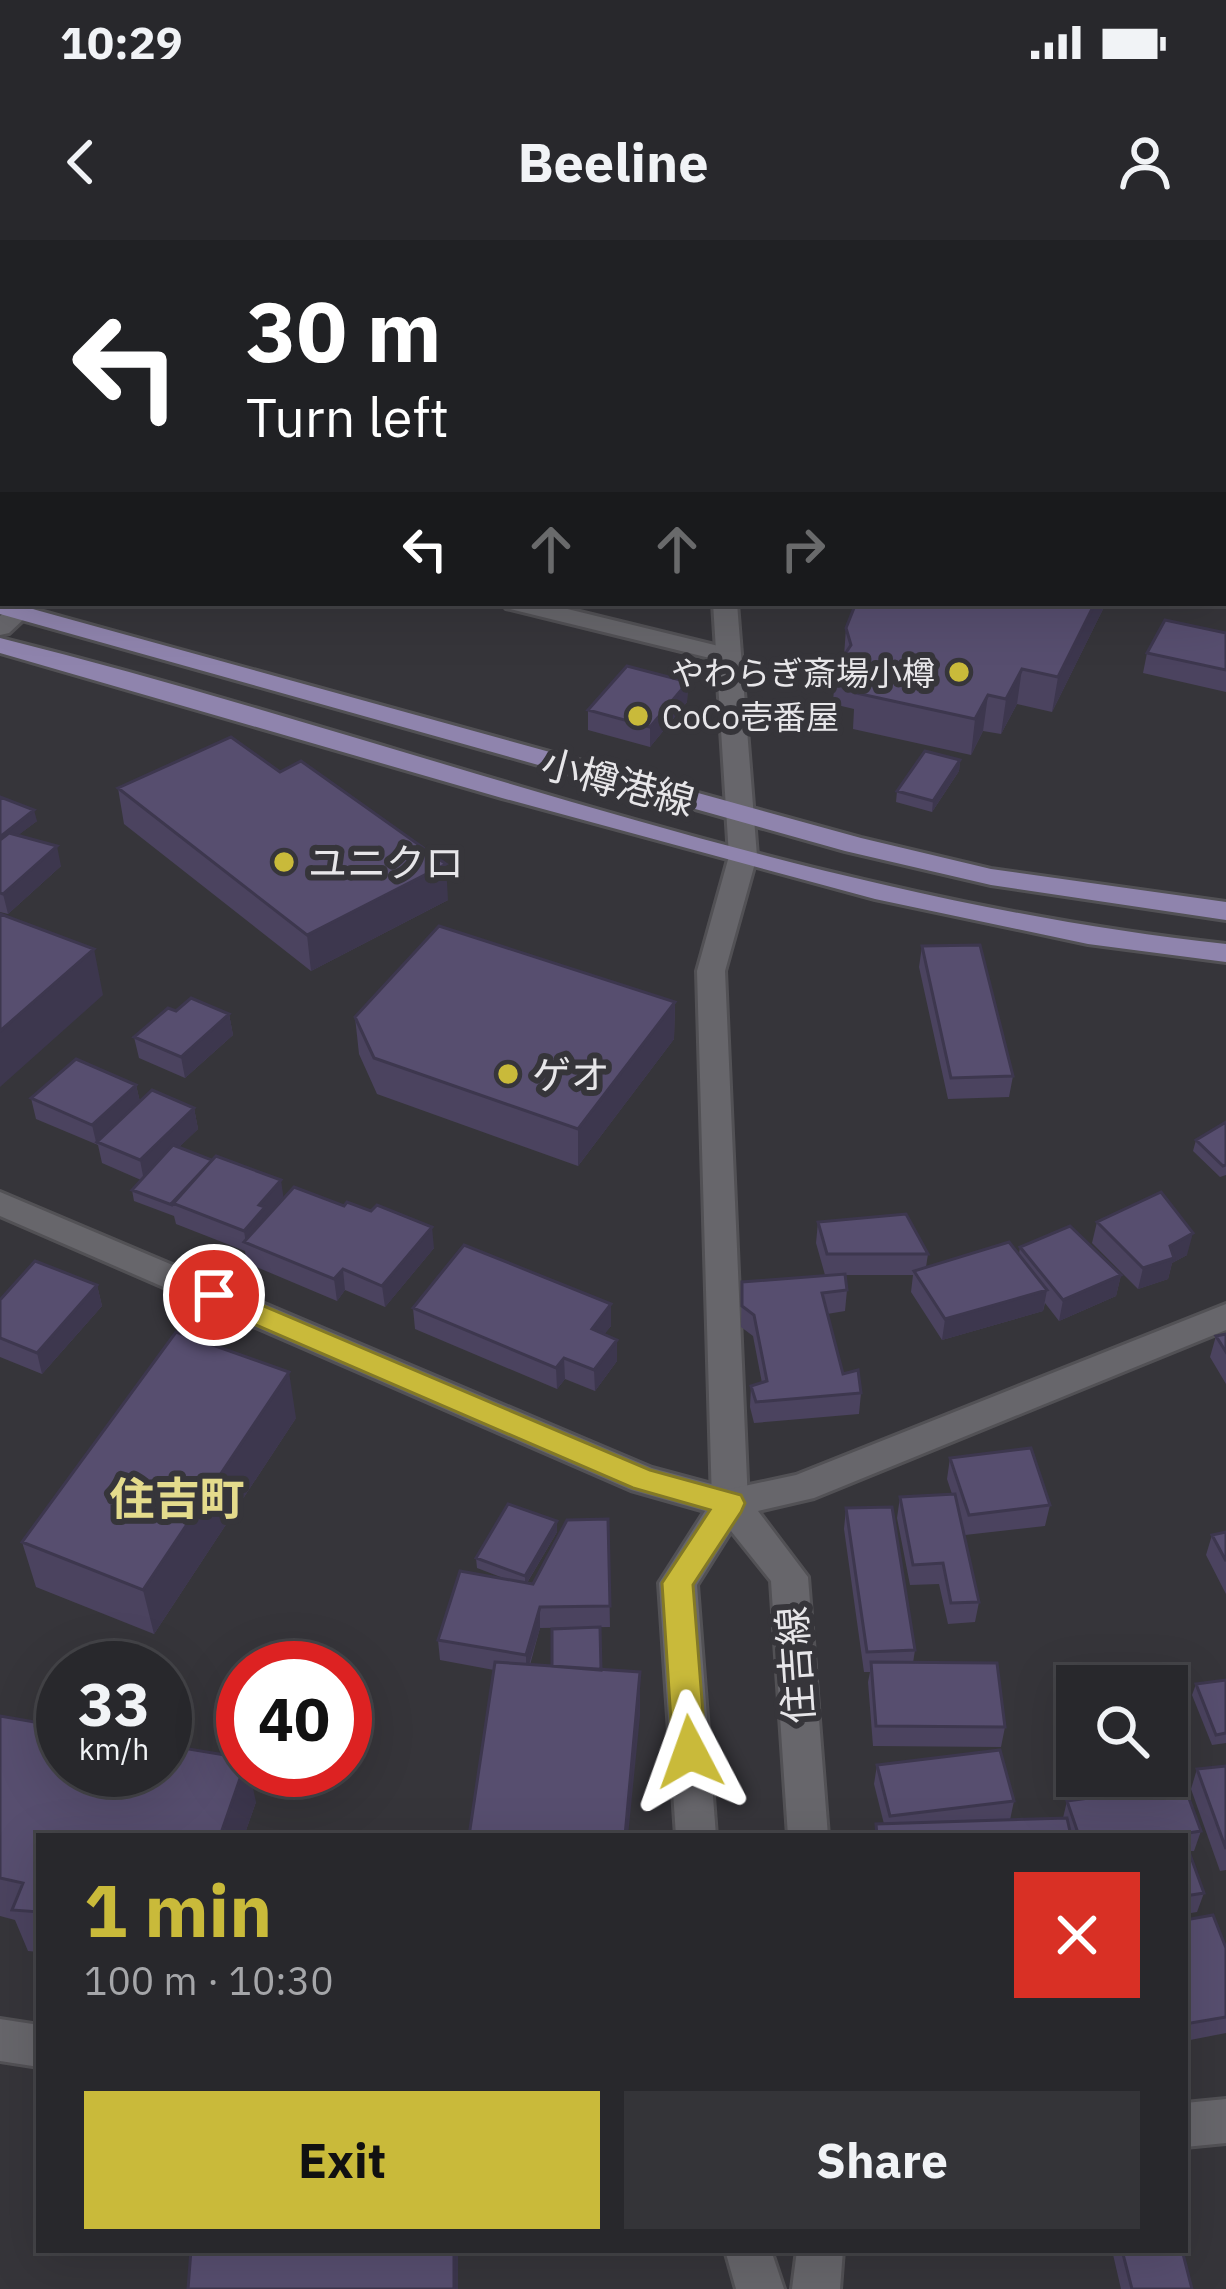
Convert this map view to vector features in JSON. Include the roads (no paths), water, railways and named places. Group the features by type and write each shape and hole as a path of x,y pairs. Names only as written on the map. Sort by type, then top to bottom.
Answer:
{"main road":[{"name":"小樽港線","path":"12,613 991,878 1226,911"},
{"name":"小樽港線","path":"0,644 488,788 926,903 1162,947 1226,952"}],"street":[{"path":"526,606 726,655"},
{"path":"696,1833 678,1583 730,1503 711,971 743,856 725,606"},
{"path":"0,1203 644,1480 730,1503 801,1488 1226,1316"},
{"name":"住吉線","path":"730,1503 789,1577 808,1833"},
{"path":"0,2040 36,2046"},
{"path":"1188,2125 1226,2121"},
{"path":"749,2253 760,2289"},
{"path":"816,2289 820,2253"}],"place":[{"name":"やわらぎ斎場小樽","path":"959,672"},
{"name":"CoCo壱番屋","path":"638,716"},
{"name":"ユニクロ","path":"284,862"},
{"name":"ゲオ","path":"508,1074"}],"district":[{"name":"住吉町","path":"177,1498"}]}
